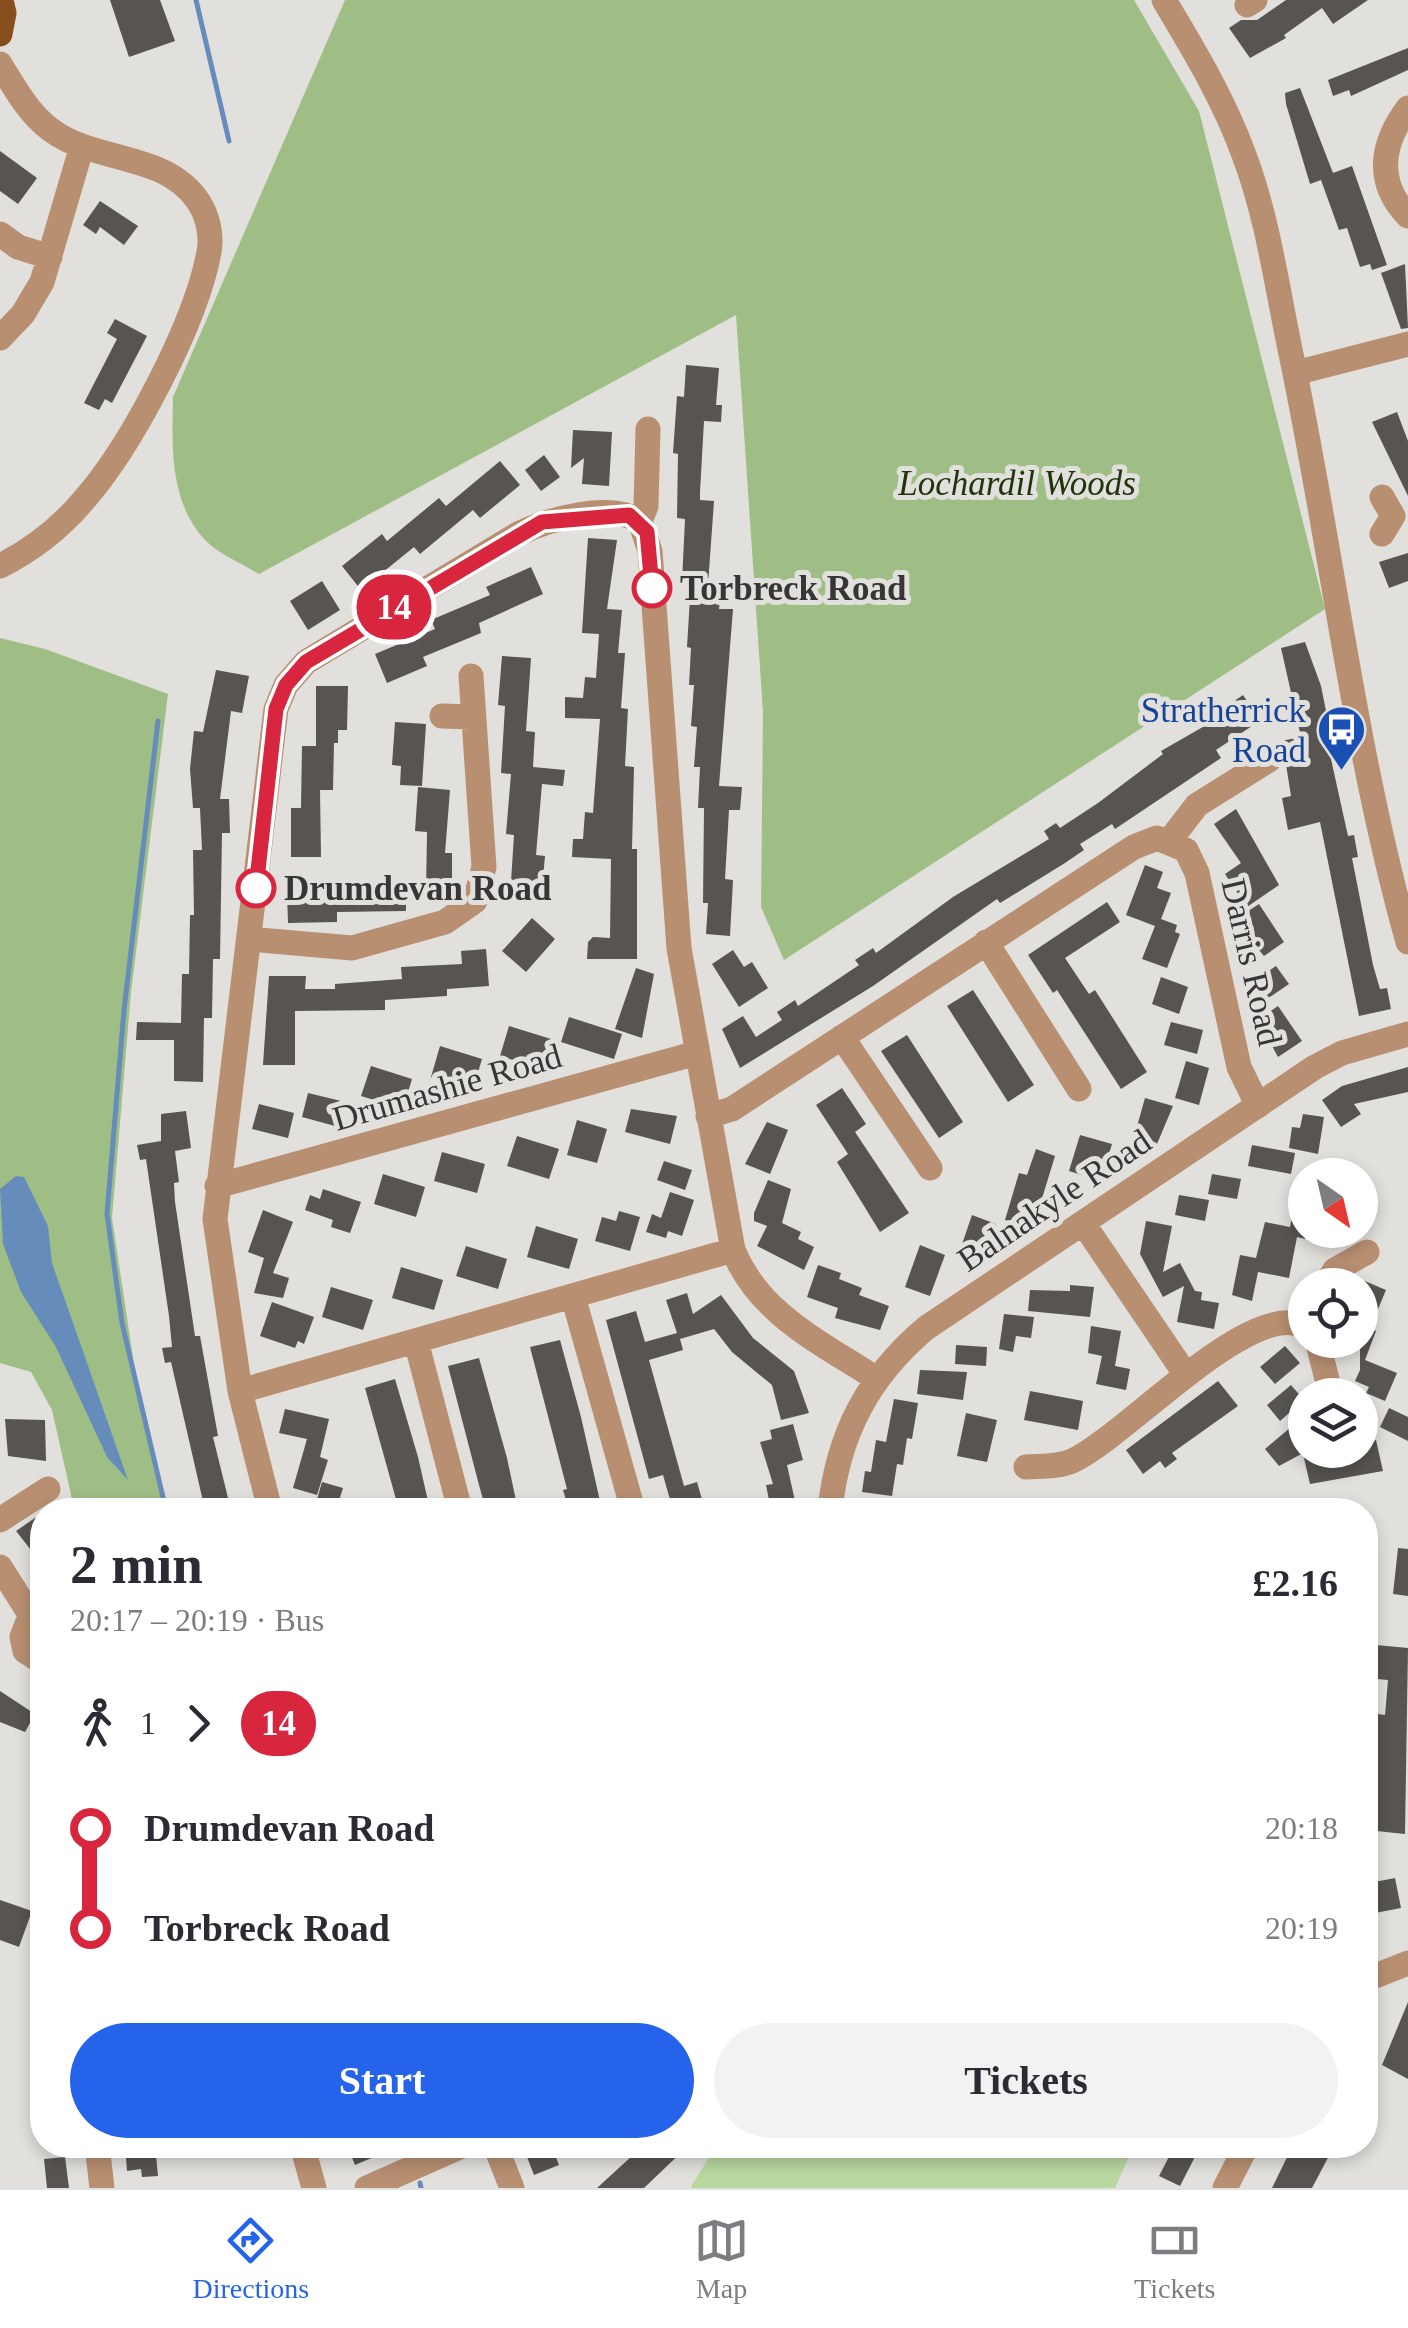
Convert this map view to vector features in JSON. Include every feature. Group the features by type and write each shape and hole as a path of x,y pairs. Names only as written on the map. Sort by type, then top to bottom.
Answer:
{"main road":[{"path":"0,34 2,0"}],"street":[{"path":"1164,0 1202,63 1245,157 1295,373 1359,726 1408,942"},
{"path":"0,64 36,118 82,146 145,164 188,188 200,204 210,229 209,250 154,388 105,474 65,521 0,566"},
{"path":"1408,108 1393,128 1384,171 1388,191 1408,216"},
{"path":"0,338 34,300 82,146"},
{"path":"0,234 18,247 50,257"},
{"path":"1295,373 1408,344"},
{"path":"648,430 646,506 640,522 650,551 660,740 679,948 733,1250 751,1286 768,1306 875,1378"},
{"path":"267,1498 240,1391 215,1219 276,709 286,685 306,662 542,522 615,513 640,522"},
{"path":"250,940 352,948 445,922 475,901 484,867 471,676"},
{"path":"442,716 472,716"},
{"path":"708,1116 732,1109 1134,848 1156,838 1170,840 1197,805 1262,772"},
{"name":"Darris Road","path":"1170,840 1186,850 1196,872 1239,1067 1258,1106"},
{"path":"986,942 1077,1069"},
{"name":"Balnakyle Road","path":"832,1498 838,1454 875,1378 926,1328 1342,1052 1408,1034"},
{"path":"842,1036 916,1161"},
{"name":"Drumashie Road","path":"217,1186 696,1053"},
{"path":"1083,1222 1186,1376"},
{"path":"240,1391 733,1250"},
{"path":"1338,1268 1367,1253"},
{"path":"572,1296 630,1498"},
{"path":"1026,1467 1072,1461 1186,1376 1263,1325 1279,1320 1288,1322"},
{"path":"416,1340 457,1498"},
{"path":"33,1498 48,1488"},
{"path":"0,1520 30,1500"},
{"path":"0,1567 30,1606"},
{"path":"30,1624 24,1630 22,1644 30,1656"},
{"path":"1378,1975 1408,1963"},
{"path":"99,2158 102,2188"},
{"path":"306,2158 314,2188"},
{"path":"366,2188 434,2158"},
{"path":"500,2158 512,2188"},
{"path":"1226,2188 1241,2158"}],"green space":[{"name":"Lochardil Woods","path":"345,0 1134,0 1199,111 1325,609 784,960 761,907 763,712 736,315 259,574 210,545 185,508 175,472 173,397"},
{"path":"0,638 45,649 168,694 131,992 112,1218 135,1371 163,1498 72,1498 52,1410 31,1372 0,1363"},
{"path":"709,2158 1128,2158 1115,2188 690,2188"}],"water":[{"path":"16,1176 24,1177 48,1226 52,1263 128,1480 107,1457 56,1347 21,1292 3,1244 0,1189"}],"building":[{"path":"110,0 160,0 175,41 129,57"},
{"path":"1286,0 1368,0 1333,24 1322,8 1284,35 1286,38 1250,58 1229,28 1241,20 1257,20"},
{"path":"1408,48 1408,70 1351,96 1349,90 1333,96 1328,80"},
{"path":"1300,88 1333,173 1352,166 1387,265 1372,270 1370,264 1360,267 1347,228 1339,230 1321,180 1310,184 1286,104 1285,93"},
{"path":"0,151 37,178 18,204 0,191"},
{"path":"100,201 138,226 124,245 100,227 96,234 83,225"},
{"path":"1405,264 1408,328 1401,329 1381,273"},
{"path":"115,319 147,336 112,403 105,399 99,410 84,403 117,339 107,333"},
{"path":"686,365 719,368 716,405 722,405 721,422 704,421 700,500 714,501 707,599 720,600 719,609 733,609 719,786 742,787 740,810 729,810 725,879 733,880 730,936 706,934 708,903 703,903 704,808 698,808 700,767 694,767 697,727 691,726 694,685 689,685 691,648 687,647 691,581 682,581 685,519 677,518 678,454 673,453 677,396 684,397"},
{"path":"1397,412 1408,441 1408,496 1372,422"},
{"path":"573,430 612,432 609,486 582,484 584,458 571,468"},
{"path":"544,455 560,477 541,491 525,470"},
{"path":"500,461 520,485 480,518 473,510 420,554 414,547 361,590 342,566 382,534 387,541 439,498 446,506"},
{"path":"588,538 617,540 607,609 622,610 618,653 625,653 621,708 628,709 625,766 634,767 632,849 637,849 637,959 587,959 588,942 593,937 610,938 611,859 572,857 573,839 583,839 585,812 593,813 600,719 565,718 565,697 583,698 585,677 596,678 599,634 582,633"},
{"path":"1408,553 1408,581 1389,588 1379,562"},
{"path":"531,567 543,594 479,623 481,633 423,657 427,666 387,683 375,654 435,629 431,620 490,595 486,587"},
{"path":"322,581 340,610 308,630 290,601"},
{"path":"1305,642 1321,686 1327,716 1322,718 1348,836 1354,835 1358,857 1352,858 1373,965 1380,989 1387,988 1391,1009 1359,1016 1320,822 1288,830 1282,798 1291,796 1285,758 1276,742 1301,737 1281,648"},
{"path":"502,656 531,658 526,731 535,732 533,767 565,770 563,786 542,784 536,855 545,856 541,899 510,897 514,835 506,834 511,774 501,773 505,706 498,705"},
{"path":"216,670 249,676 242,713 231,711 220,799 229,799 230,833 222,833 220,959 213,959 212,1018 204,1018 203,1082 174,1081 174,1040 136,1040 137,1022 181,1023 182,974 189,974 190,915 194,915 193,850 202,850 200,808 193,808 190,769 194,731 203,732"},
{"path":"316,686 348,686 347,730 338,730 338,743 334,743 333,790 320,790 321,857 291,857 291,808 301,808 302,746 316,746"},
{"path":"1243,695 1251,707 1243,712 1252,726 1216,750 1221,758 1115,829 1112,824 1080,844 1084,850 1065,863 1000,903 997,899 873,986 740,1068 722,1029 743,1016 756,1037 782,1020 777,1012 795,1000 798,1006 859,965 855,960 873,948 876,953 953,897 1049,839 1044,831 1056,823 1060,828 1098,803 1163,754 1161,751 1208,724 1206,720"},
{"path":"395,722 426,724 422,786 400,785 401,766 392,765"},
{"path":"418,787 450,790 445,853 452,853 452,892 426,892 427,832 415,831"},
{"path":"1236,809 1279,885 1247,907 1225,874 1241,863 1214,824"},
{"path":"1145,865 1163,872 1157,888 1171,893 1161,919 1177,925 1175,932 1180,934 1167,968 1142,959 1155,926 1126,915"},
{"path":"406,881 406,911 337,912 337,922 288,923 287,894 357,893 357,882"},
{"path":"1107,902 1120,922 1065,958 1089,994 1095,990 1147,1072 1121,1089 1057,990 1053,993 1028,955"},
{"path":"1259,904 1284,942 1264,956 1234,920"},
{"path":"532,918 555,939 526,972 502,951"},
{"path":"486,949 489,986 447,989 447,996 385,1000 385,1010 295,1011 295,1065 263,1065 269,976 306,976 305,989 335,989 335,984 402,979 401,967 462,964 461,951"},
{"path":"733,950 744,967 752,962 768,988 739,1007 712,964"},
{"path":"1276,966 1289,984 1261,1003 1248,985"},
{"path":"636,968 654,974 642,1038 615,1029"},
{"path":"1161,977 1188,987 1179,1014 1152,1004"},
{"path":"973,990 1034,1085 1008,1102 947,1006"},
{"path":"1278,1006 1302,1041 1278,1057 1258,1020"},
{"path":"569,1017 622,1034 614,1059 561,1042"},
{"path":"1171,1022 1203,1030 1197,1054 1164,1045"},
{"path":"509,1026 551,1039 542,1069 500,1056"},
{"path":"907,1035 963,1122 939,1138 881,1051"},
{"path":"440,1046 482,1059 473,1089 431,1077"},
{"path":"1186,1061 1209,1068 1199,1105 1175,1098"},
{"path":"371,1066 412,1079 403,1109 361,1096"},
{"path":"1408,1067 1408,1092 1354,1104 1361,1114 1341,1127 1322,1100 1342,1086"},
{"path":"842,1088 866,1124 855,1132 909,1213 880,1232 837,1162 848,1154 816,1105"},
{"path":"308,1093 341,1101 335,1126 302,1117"},
{"path":"1145,1098 1173,1106 1157,1144 1134,1137"},
{"path":"259,1104 294,1113 288,1138 252,1129"},
{"path":"631,1109 677,1116 670,1144 625,1132"},
{"path":"186,1111 191,1148 175,1151 179,1182 174,1183 175,1202 195,1336 200,1336 218,1436 213,1437 228,1498 202,1498 171,1362 165,1363 162,1348 172,1347 169,1316 146,1159 140,1160 137,1145 161,1141 161,1114"},
{"path":"1303,1114 1324,1117 1318,1154 1289,1148 1292,1127 1300,1128"},
{"path":"577,1120 607,1129 597,1163 567,1155"},
{"path":"767,1122 788,1130 770,1174 745,1164"},
{"path":"1080,1135 1112,1144 1101,1181 1069,1171"},
{"path":"517,1136 559,1149 549,1179 507,1166"},
{"path":"1252,1145 1295,1153 1294,1158 1288,1158 1288,1173 1248,1166"},
{"path":"1036,1149 1055,1156 1033,1228 1005,1220 1019,1173 1027,1175"},
{"path":"442,1152 485,1164 477,1193 434,1181"},
{"path":"664,1161 692,1170 685,1190 657,1180"},
{"path":"383,1174 425,1187 416,1217 374,1204"},
{"path":"1212,1174 1241,1179 1237,1199 1208,1194"},
{"path":"768,1180 791,1189 782,1223 801,1232 798,1239 814,1247 804,1270 757,1246 767,1226 754,1221 754,1213"},
{"path":"323,1189 361,1202 350,1233 331,1227 333,1220 305,1210 310,1195 320,1199"},
{"path":"670,1192 694,1200 682,1236 668,1231 666,1238 646,1232 652,1214 661,1218"},
{"path":"1179,1195 1209,1200 1205,1221 1175,1215"},
{"path":"263,1210 293,1222 273,1273 289,1278 283,1298 254,1293 264,1258 248,1252"},
{"path":"619,1211 640,1217 630,1251 595,1241 602,1217 616,1221"},
{"path":"972,1215 996,1224 984,1258 960,1250"},
{"path":"1146,1221 1172,1226 1163,1272 1180,1263 1195,1291 1202,1292 1201,1300 1219,1303 1214,1329 1177,1322 1184,1286 1163,1297 1140,1254"},
{"path":"1265,1222 1288,1227 1288,1248 1295,1248 1288,1278 1258,1272 1252,1301 1232,1295 1240,1255 1256,1258"},
{"path":"536,1226 578,1239 569,1269 527,1257"},
{"path":"920,1245 945,1255 930,1296 905,1287"},
{"path":"466,1246 507,1259 498,1289 456,1276"},
{"path":"818,1265 841,1273 839,1279 862,1288 859,1295 889,1306 880,1330 835,1318 838,1308 807,1297"},
{"path":"401,1267 443,1280 434,1310 392,1298"},
{"path":"1070,1285 1094,1287 1090,1317 1028,1311 1030,1290 1070,1291"},
{"path":"331,1287 373,1300 363,1330 322,1317"},
{"path":"1378,1287 1386,1290 1378,1309"},
{"path":"687,1293 693,1314 721,1295 753,1338 794,1371 809,1413 781,1420 772,1385 732,1352 714,1329 680,1339 683,1350 649,1360 684,1486 697,1482 702,1498 670,1498 663,1475 649,1479 606,1320 636,1311 645,1342 677,1333 666,1300"},
{"path":"272,1302 314,1317 304,1344 298,1341 295,1348 260,1336"},
{"path":"1004,1314 1034,1317 1031,1338 1016,1336 1013,1352 999,1349"},
{"path":"1091,1326 1121,1331 1115,1366 1130,1369 1126,1390 1096,1384 1102,1356 1088,1353"},
{"path":"560,1340 599,1498 565,1498 563,1490 567,1489 530,1347"},
{"path":"956,1345 987,1347 986,1366 955,1364"},
{"path":"1285,1346 1288,1358 1300,1363 1275,1384 1260,1367"},
{"path":"479,1358 515,1498 483,1498 448,1366"},
{"path":"1360,1358 1366,1358 1397,1373 1385,1401 1378,1398 1378,1378 1356,1378"},
{"path":"920,1370 967,1372 963,1400 917,1394"},
{"path":"395,1379 427,1498 396,1498 365,1388"},
{"path":"1218,1381 1238,1406 1172,1453 1177,1459 1165,1468 1160,1461 1143,1474 1126,1450"},
{"path":"1288,1388 1288,1414 1280,1421 1267,1405"},
{"path":"1030,1391 1083,1401 1078,1430 1024,1420"},
{"path":"894,1399 918,1403 912,1439 907,1438 903,1465 897,1464 892,1496 862,1492 865,1471 871,1472 876,1440 886,1442"},
{"path":"1389,1408 1408,1417 1408,1441 1380,1427"},
{"path":"285,1409 329,1419 320,1457 328,1460 317,1495 293,1488 307,1439 279,1433"},
{"path":"966,1413 997,1420 987,1462 957,1456"},
{"path":"5,1419 45,1420 46,1461 8,1456"},
{"path":"793,1424 803,1460 787,1465 794,1498 769,1498 766,1485 773,1484 760,1442 772,1439 770,1430"},
{"path":"1288,1430 1288,1461 1279,1466 1265,1449"},
{"path":"1378,1449 1383,1471 1310,1484 1306,1468 1378,1468"},
{"path":"322,1482 343,1488 340,1498 317,1498"},
{"path":"30,1521 30,1549 16,1531"},
{"path":"1398,1548 1408,1549 1408,1596 1393,1594"},
{"path":"1378,1645 1408,1648 1405,1834 1378,1831 1378,1714 1385,1715 1388,1680 1378,1679"},
{"path":"0,1691 30,1711 25,1732 0,1722"},
{"path":"1395,1878 1401,1908 1378,1912 1378,1881"},
{"path":"0,1900 30,1910 19,1947 0,1940"},
{"path":"1408,2002 1408,2079 1382,2065"},
{"path":"65,2158 69,2188 47,2188 44,2159"},
{"path":"126,2158 156,2158 158,2176 142,2177 141,2169 127,2171"},
{"path":"352,2158 371,2158 355,2165"},
{"path":"527,2158 556,2158 559,2165 534,2175"},
{"path":"630,2158 675,2158 644,2188 597,2188"},
{"path":"1168,2158 1194,2158 1180,2186 1159,2176"},
{"path":"1287,2158 1328,2158 1312,2188 1272,2188"}],"waterway":[{"path":"196,0 229,141"},
{"path":"158,721 124,1010 107,1214 122,1323 163,1498"},
{"path":"420,2183 421,2188"}],"bus line":[{"name":"14","path":"256,888 276,709 286,685 306,662 542,522 615,513 629,515 647,532 652,588"}],"place":[{"name":"Torbreck Road","path":"652,588"},
{"name":"Stratherrick Road","path":"1341,772"},
{"name":"Drumdevan Road","path":"256,888"}]}
